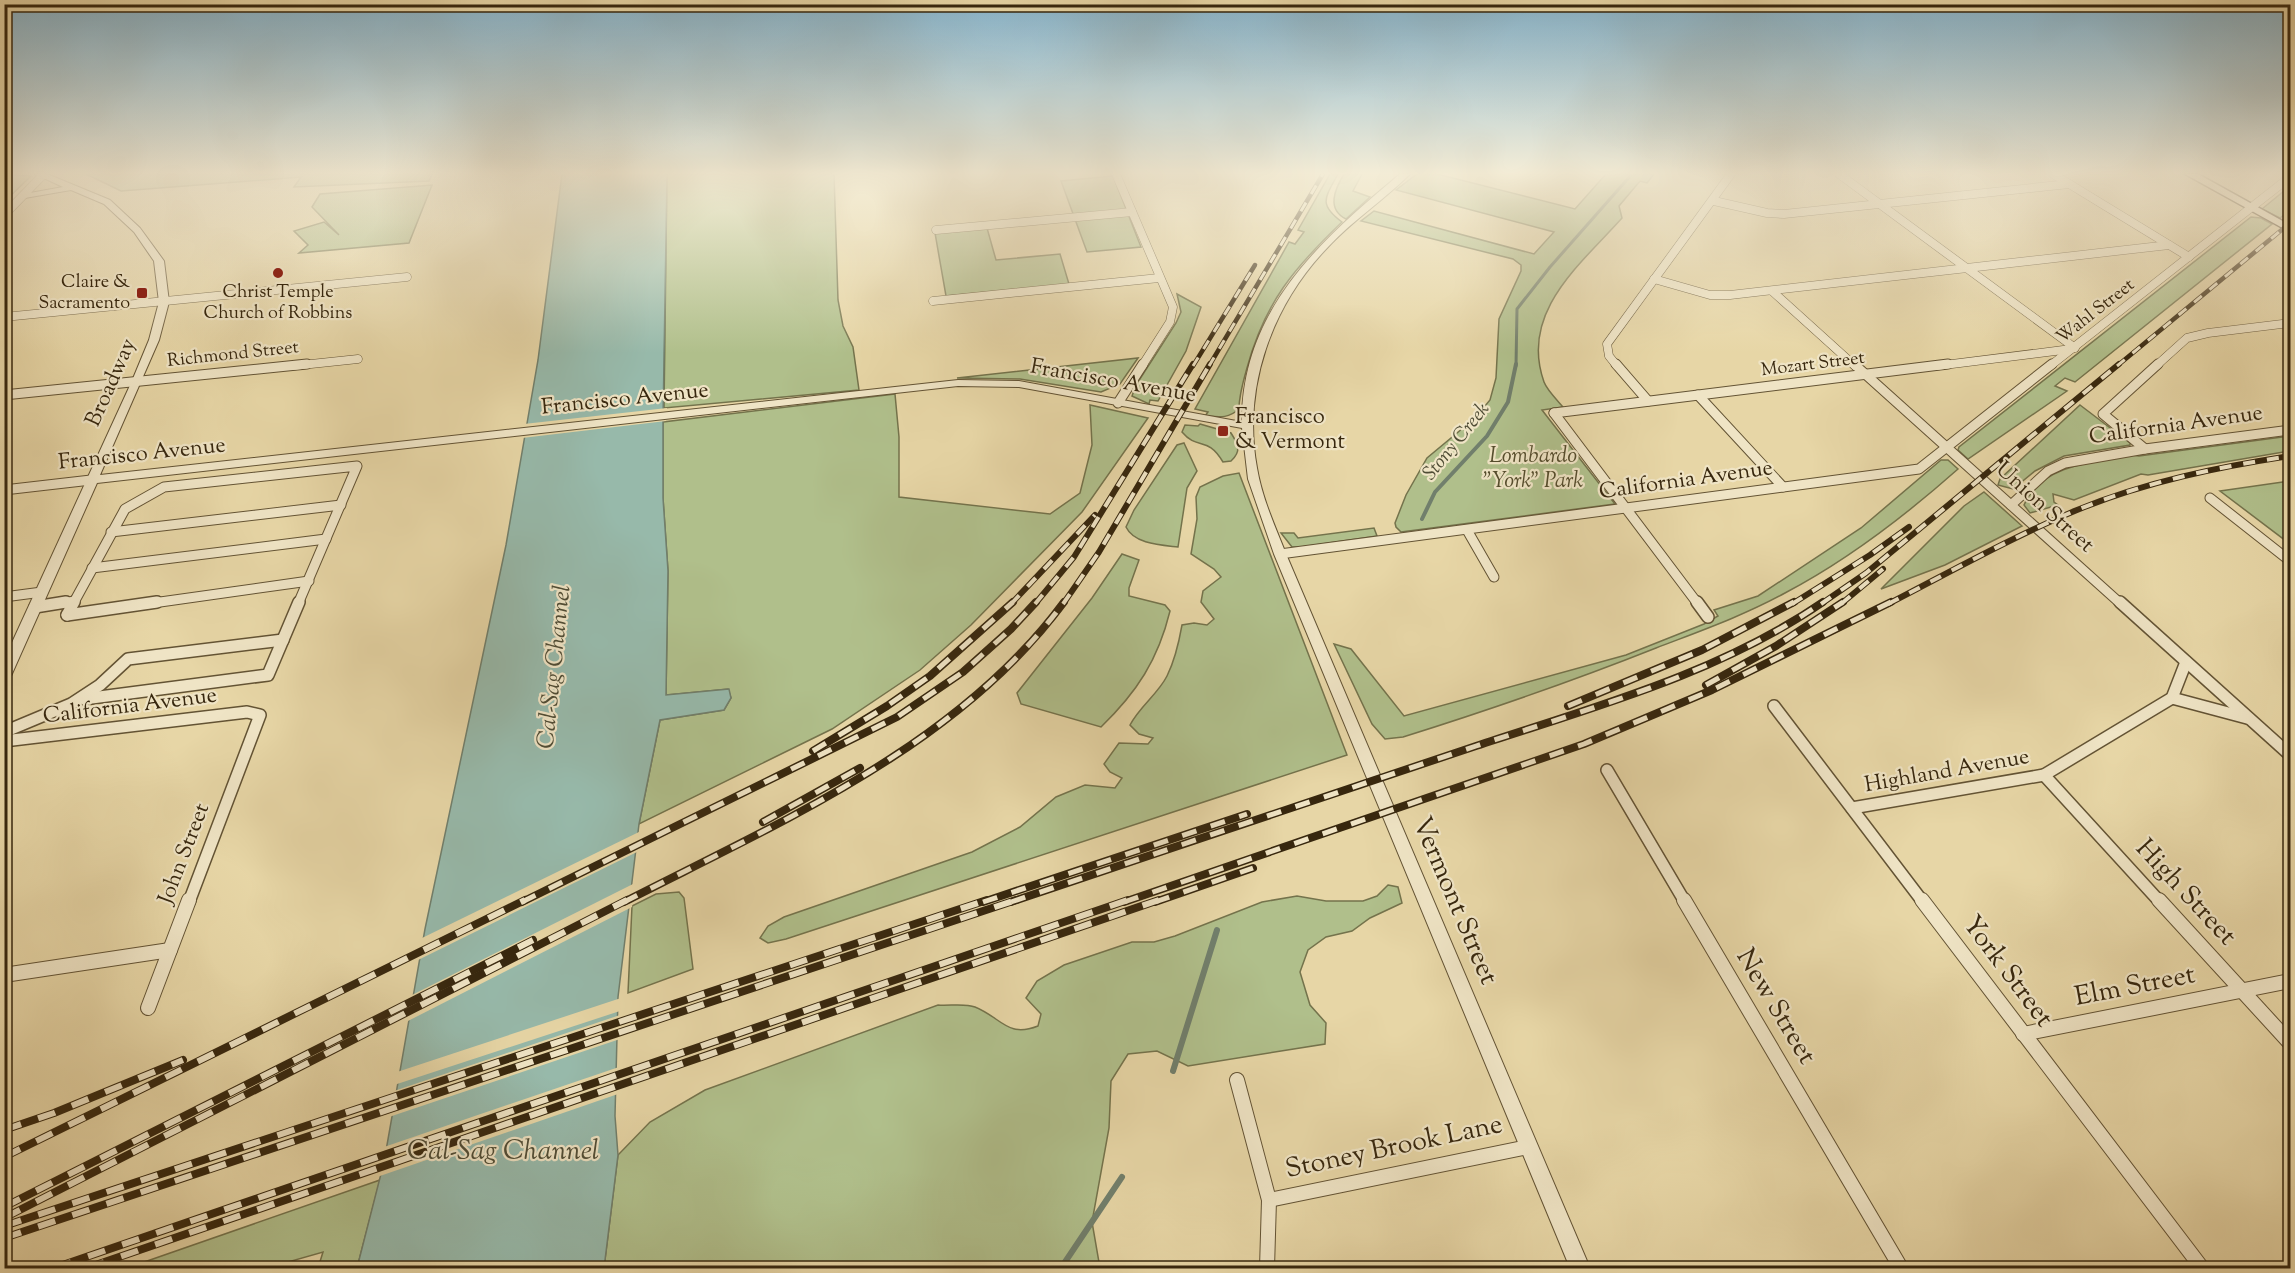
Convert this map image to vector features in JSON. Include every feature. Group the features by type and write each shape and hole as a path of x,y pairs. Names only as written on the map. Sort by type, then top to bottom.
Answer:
{"street":[{"path":"139,233 159,261 164,302"},
{"path":"1118,403 1173,315 1173,307 1141,233"},
{"name":"Vermont Street","path":"1338,233 1302,270 1270,321 1260,347 1250,392 1247,426 1256,488 1280,554 1580,1269"},
{"path":"1648,401 1610,356 1607,344 1689,233"},
{"path":"1919,233 2075,348"},
{"path":"2151,233 2189,257"},
{"name":"Wahl Street","path":"1946,447 2075,348 2218,233"},
{"path":"1654,279 1710,295 1772,291 2169,244"},
{"path":"4,317 407,277"},
{"path":"933,301 1160,278"},
{"name":"Union Street","path":"1772,291 2250,719 2289,751"},
{"name":"Broadway","path":"4,676 137,381 154,340 164,302"},
{"path":"2145,449 2103,414 2187,338 2208,333 2290,323"},
{"name":"Mozart Street","path":"1626,509 1554,413 2075,348"},
{"name":"Richmond Street","path":"4,395 358,359"},
{"name":"Francisco Avenue","path":"4,490 958,383 1019,384 1247,426"},
{"path":"1698,395 1783,487"},
{"name":"California Avenue","path":"2011,505 2048,471 2066,463 2145,449 2290,430"},
{"name":"California Avenue","path":"1280,554 1919,469 1946,447"},
{"path":"84,699 268,675 309,581 357,466 164,487 125,509 68,615 309,581"},
{"path":"2210,498 2290,561"},
{"path":"111,532 340,505"},
{"path":"1626,509 1708,618"},
{"path":"1467,530 1494,577"},
{"path":"92,568 326,539"},
{"path":"4,597 42,592"},
{"path":"35,607 75,601"},
{"path":"4,732 52,716 84,699 109,680 128,659 283,640"},
{"path":"2186,662 2172,698 2250,719"},
{"name":"Highland Avenue","path":"1852,808 2044,775 2172,698"},
{"name":"York Street","path":"1774,706 2202,1269"},
{"name":"California Avenue","path":"4,741 247,712 260,715"},
{"name":"John Street","path":"148,1008 260,715"},
{"name":"New Street","path":"1607,770 1901,1269"},
{"name":"High Street","path":"2044,775 2290,1042"},
{"path":"4,975 170,950"},
{"name":"Elm Street","path":"2024,1034 2290,981"},
{"path":"1237,1080 1269,1200 1267,1269"},
{"name":"Stoney Brook Lane","path":"1269,1200 1528,1147"}],"green space":[{"path":"296,233 339,235 337,233 413,233 409,243 299,253 308,245"},
{"path":"666,233 836,233 838,300 843,326 853,347 859,390 664,408"},
{"path":"935,233 989,233 996,260 1060,254 1069,284 946,296"},
{"path":"1080,233 1136,233 1141,247 1087,252"},
{"path":"1303,233 1331,233 1309,255 1272,305 1254,345 1242,388 1239,409 1227,416 1205,416 1208,412 1195,409 1289,242 1295,244"},
{"name":"Lombardo \"York\" Park","path":"1411,233 1457,233 1534,254 1553,233 1607,233 1558,291 1547,311 1540,333 1538,357 1544,382 1563,407 1542,410 1615,504 1401,532 1395,523 1406,495 1427,458 1475,418 1490,400 1496,378 1499,319 1521,271 1521,265 1513,259"},
{"path":"2230,233 2260,233 2075,382 2065,378 2055,386 2067,391 1968,459 1958,450"},
{"path":"1177,294 1201,307 1186,351 1158,401 1150,400 1149,404 1132,396 1136,385 1181,312"},
{"path":"1138,358 1120,384 1101,392 1020,379 957,378"},
{"path":"895,394 899,437 899,497 1050,514 1080,493 1092,445 1090,405 1148,418 1082,512 971,625 920,670 832,729 639,824 660,720 724,710 731,698 728,689 666,695 668,571 663,498 663,422"},
{"path":"2080,405 2130,445 2064,456 2035,471 2013,489 1998,485 2000,479"},
{"path":"1200,424 1231,433 1238,451 1231,461 1223,462 1212,449 1193,441 1182,432 1185,425 1198,426"},
{"path":"2290,436 2290,451 2148,475 2141,474 2074,500 2053,494 2054,502 2058,505 2030,513 2024,505 2043,481 2070,467 2132,455 2139,456"},
{"path":"1184,443 1197,471 1187,488 1178,547 1141,540 1130,533 1126,527 1134,510 1177,445"},
{"path":"1941,460 1948,460 1958,469 1897,520 1853,552 1769,601 1721,623 1594,672 1403,737 1385,739 1372,724 1334,644 1351,649 1404,716 1626,655 1704,624 1718,616 1714,610 1758,596 1861,528"},
{"path":"1239,473 1347,755 786,939 768,943 760,938 768,926 784,917 972,852 1020,827 1056,797 1085,785 1115,788 1122,778 1110,772 1104,764 1119,743 1148,744 1153,738 1139,734 1130,725 1167,676 1182,625 1194,623 1207,625 1214,619 1201,602 1203,591 1221,577 1214,569 1191,554 1197,519 1196,497 1200,487 1223,476"},
{"path":"2290,481 2290,544 2220,491"},
{"path":"1984,492 2022,526 1945,565 1881,589 1964,506"},
{"path":"1374,528 1377,536 1301,547 1292,547 1281,533 1294,533 1298,538"},
{"path":"1122,554 1139,560 1129,588 1129,596 1165,605 1170,611 1159,645 1135,688 1101,727 1021,704 1017,693 1092,598"},
{"path":"1388,885 1398,887 1402,903 1370,918 1352,931 1326,937 1308,950 1300,972 1310,1005 1326,1023 1325,1044 1188,1066 1157,1051 1128,1054 1111,1081 1109,1128 1092,1222 1100,1268 604,1268 618,1155 650,1122 705,1090 938,1005 975,1007 1005,1025 1019,1030 1038,1026 1041,1014 1026,998 1037,981 1064,965 1132,942 1154,942 1175,936 1262,902 1297,896 1326,901 1363,901 1377,896"},
{"path":"679,892 684,898 693,969 628,993 632,906 656,894"},
{"path":"380,1180 357,1268 318,1268 323,1252 267,1268 127,1268"}],"water":[{"name":"Cal-Sag Channel","path":"554,233 666,233 663,422 663,498 668,571 666,695 729,689 731,698 724,710 660,720 639,824 618,997 615,1116 618,1155 604,1268 357,1268 384,1162 425,929 506,545 538,360"}],"pier":[{"path":"667,408 666,421 522,438 524,424"},
{"path":"641,831 639,851 416,961 420,939"},
{"path":"635,883 632,907 406,1022 410,996"},
{"path":"621,998 620,1011 394,1085 397,1072"},
{"path":"620,1015 620,1039 389,1117 394,1091"},
{"path":"619,1067 618,1094 377,1177 384,1147"}],"waterway":[{"name":"Stony Creek","path":"1516,366 1517,309 1580,233"},
{"name":"Stony Creek","path":"1422,519 1435,492 1487,436 1508,402 1516,364"},
{"name":"Stony Creek","path":"1173,1071 1217,930"},
{"name":"Stony Creek","path":"1061,1268 1122,1177"}],"railway":[{"path":"1209,366 1288,233"},
{"path":"2117,366 2277,233"},
{"path":"1193,366 1255,265"},
{"path":"1035,604 1074,557 1193,364"},
{"path":"1063,604 1099,552 1210,364"},
{"path":"1821,604 1866,573 2119,364"},
{"path":"1888,604 1981,555 2103,500 2182,477 2290,456"},
{"path":"1012,603 1095,515"},
{"path":"1792,604 1870,555 1909,527"},
{"path":"1841,604 1883,569"},
{"path":"522,902 897,717 963,672 1011,629 1036,602"},
{"path":"624,902 803,810 862,776 919,739 972,699 1021,653 1064,602"},
{"path":"1568,706 1702,650 1794,602"},
{"path":"1011,902 1655,686 1742,649 1823,602"},
{"path":"1706,685 1776,646 1843,602"},
{"path":"1124,902 1584,744 1712,690 1891,602"},
{"path":"813,751 887,706 930,676 1012,603"},
{"path":"763,822 860,768"},
{"path":"983,902 1247,814"},
{"path":"1155,902 1253,868"},
{"path":"4,1157 525,900"},
{"path":"4,1218 627,900"},
{"path":"4,1226 987,900"},
{"path":"4,1238 1016,900"},
{"path":"54,1268 1128,900"},
{"path":"87,1268 1159,900"},
{"path":"4,1207 533,940"},
{"path":"4,1130 54,1113 183,1060"}],"place":[{"name":"Christ Temple Church of Robbins","path":"278,273"},
{"name":"Claire & Sacramento","path":"142,293"},
{"name":"Francisco & Vermont","path":"1223,431"}]}
